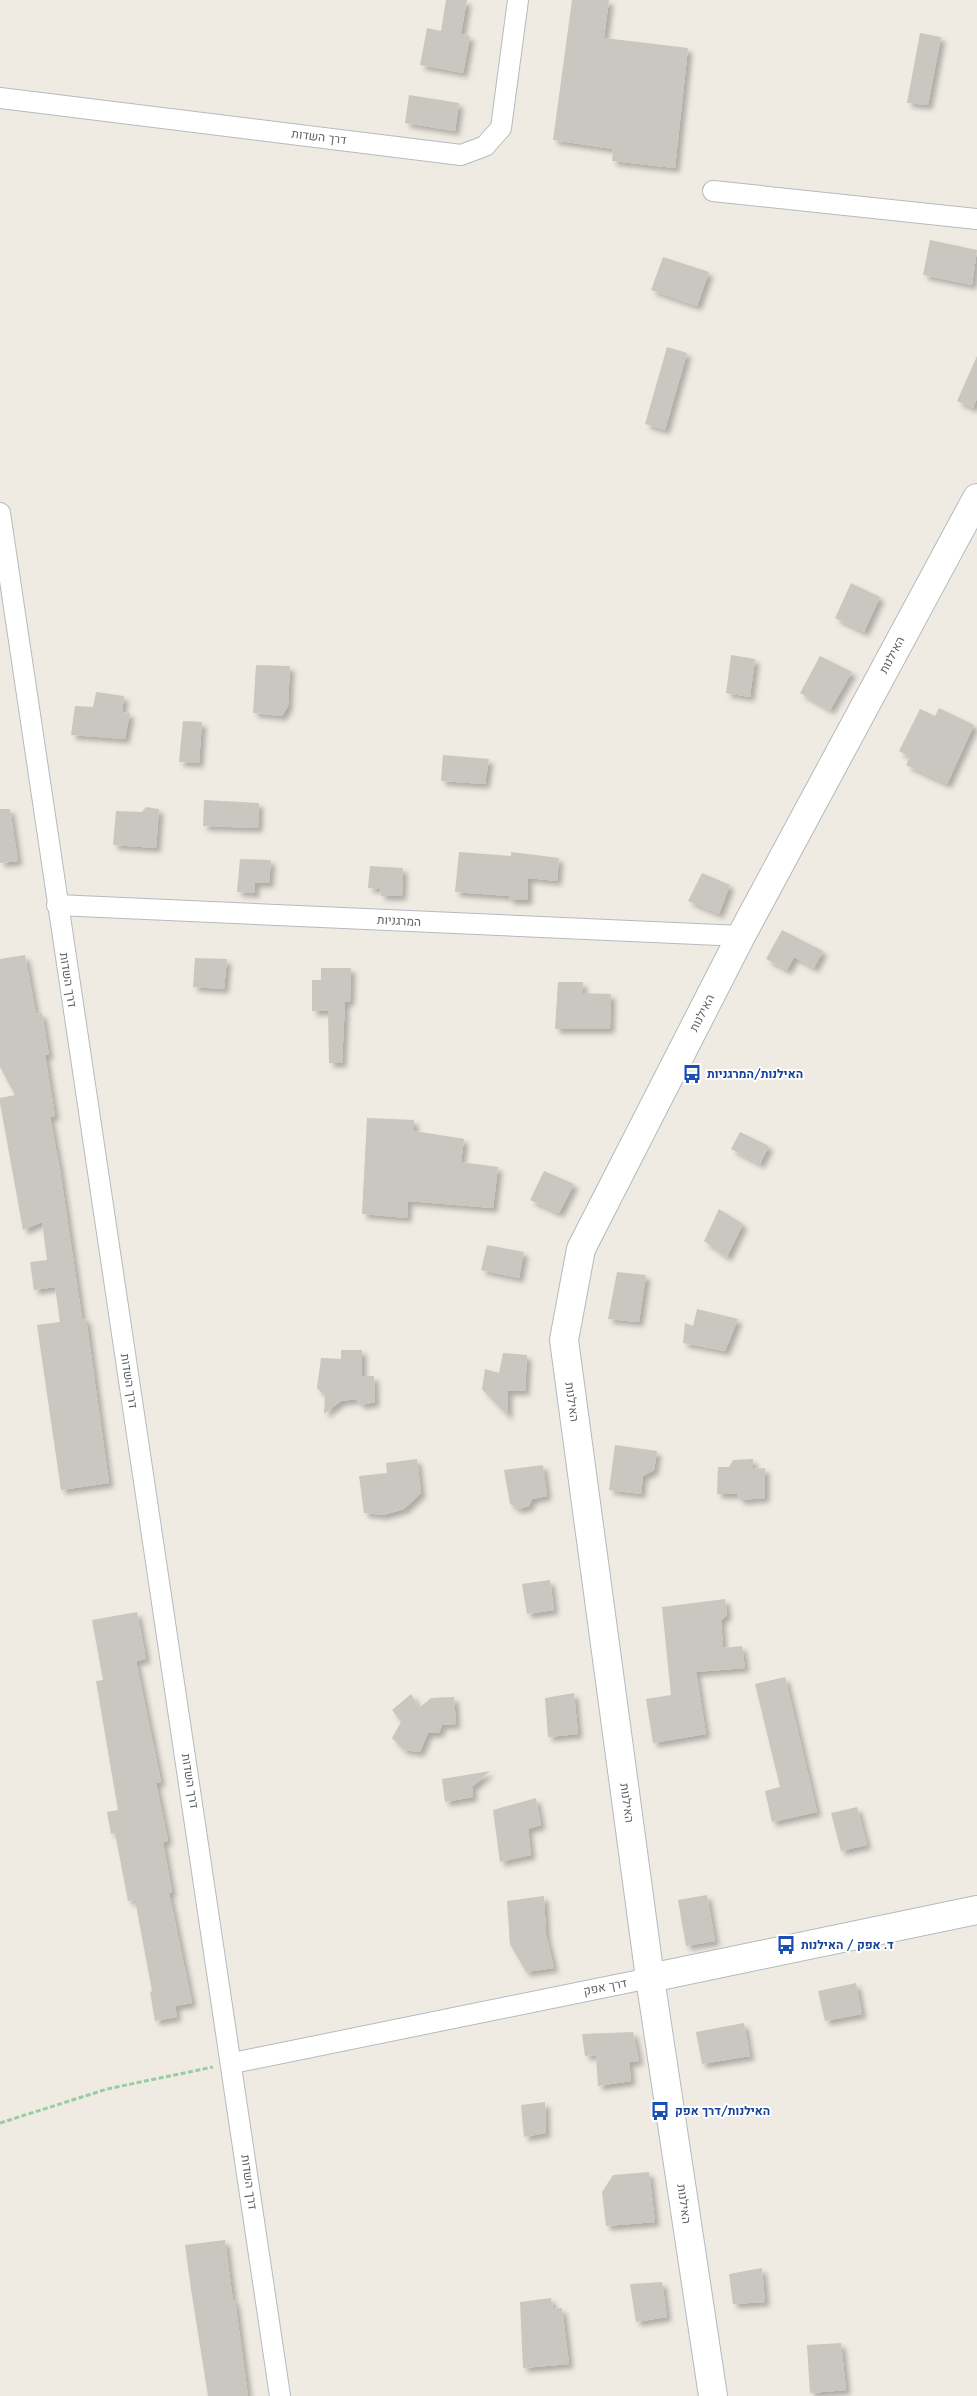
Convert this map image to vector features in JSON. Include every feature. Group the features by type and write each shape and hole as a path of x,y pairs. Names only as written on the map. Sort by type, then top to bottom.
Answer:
{"main road":[{"name":"האילנות","path":"713,2396 650,1978 564,1340 582,1249 741,936 977,498"},
{"name":"דרך אפק","path":"650,1978 977,1910"}],"street":[{"name":"דרך השדות","path":"0,98 461,155 485,146 501,128 518,0"},
{"path":"713,190 977,219"},
{"name":"דרך השדות","path":"0,513 57,905 233,2062 280,2396"},
{"name":"המרגניות","path":"57,905 741,936"},
{"name":"דרך אפק","path":"233,2062 650,1978"}],"path":[{"path":"0,2123 107,2088 233,2062"}],"building":[{"path":"446,0 467,0 461,34 470,36 463,73 420,65 427,28 441,31"},
{"path":"572,0 609,0 604,38 688,48 675,168 612,161 613,149 553,140"},
{"path":"920,33 941,37 928,105 907,103"},
{"path":"409,95 459,103 455,131 405,123"},
{"path":"930,240 977,250 972,285 923,275"},
{"path":"663,257 709,272 697,306 651,290"},
{"path":"667,347 687,353 665,430 645,424"},
{"path":"977,356 977,398 973,408 957,401"},
{"path":"851,583 880,597 864,632 835,618"},
{"path":"731,655 755,659 750,697 726,693"},
{"path":"820,656 852,672 830,710 800,693"},
{"path":"256,665 290,666 288,706 282,716 253,713"},
{"path":"96,692 124,696 122,712 130,713 125,739 71,735 75,706 93,707"},
{"path":"939,708 974,725 947,784 906,765 910,757 899,751 920,709 935,716"},
{"path":"183,721 202,722 199,763 179,762"},
{"path":"443,755 489,759 485,784 441,781"},
{"path":"204,800 259,803 258,828 203,826"},
{"path":"146,807 159,809 156,848 113,845 116,811 142,812"},
{"path":"0,809 10,809 18,861 0,863"},
{"path":"459,852 511,856 511,852 559,858 557,881 528,878 528,900 509,900 509,896 455,892"},
{"path":"240,859 271,860 269,883 255,883 255,893 237,892"},
{"path":"370,866 403,868 402,896 381,896 380,889 368,888"},
{"path":"702,873 730,885 719,914 688,901"},
{"path":"782,930 823,951 814,968 794,957 787,970 766,959"},
{"path":"25,955 36,1014 42,1013 49,1055 45,1055 55,1116 50,1117 60,1170 82,1318 86,1318 109,1483 61,1490 37,1325 60,1322 55,1287 34,1290 30,1262 47,1260 42,1222 23,1230 0,1103 0,1098 15,1095 0,1067 0,959"},
{"path":"195,958 227,959 224,989 193,987"},
{"path":"321,968 351,968 350,1001 345,1002 342,1063 329,1063 328,1011 312,1011 312,980 321,980"},
{"path":"558,982 583,982 582,993 611,994 610,1029 555,1029"},
{"path":"367,1118 414,1120 414,1131 464,1139 461,1162 498,1167 493,1208 408,1201 407,1218 362,1214"},
{"path":"740,1132 769,1146 760,1164 731,1149"},
{"path":"544,1171 574,1184 559,1213 530,1200"},
{"path":"719,1209 743,1224 727,1257 704,1241"},
{"path":"487,1245 524,1252 519,1278 481,1270"},
{"path":"617,1272 646,1275 639,1322 608,1319"},
{"path":"697,1309 738,1319 725,1351 683,1343 685,1323 693,1326"},
{"path":"341,1350 362,1350 362,1376 374,1376 375,1402 361,1405 356,1399 341,1401 324,1414 325,1396 317,1388 321,1358 341,1359"},
{"path":"503,1353 527,1355 525,1391 508,1391 508,1416 482,1389 485,1369 499,1373"},
{"path":"615,1445 657,1451 654,1470 643,1476 641,1494 609,1490"},
{"path":"417,1459 421,1493 404,1509 383,1515 364,1513 359,1476 387,1473 386,1463"},
{"path":"753,1459 753,1469 765,1468 765,1498 740,1500 737,1494 717,1494 718,1467 729,1467 733,1460"},
{"path":"543,1465 547,1496 532,1499 529,1506 519,1509 510,1504 504,1470"},
{"path":"550,1580 554,1610 527,1614 522,1584"},
{"path":"725,1599 727,1615 721,1620 723,1648 742,1646 745,1668 696,1672 706,1734 653,1743 646,1699 671,1695 662,1607"},
{"path":"137,1612 146,1659 136,1661 161,1782 156,1783 168,1841 163,1842 172,1892 169,1893 192,2003 175,2006 177,2017 155,2021 150,1992 152,1991 135,1900 128,1901 115,1833 111,1834 107,1812 118,1810 96,1681 103,1680 92,1620"},
{"path":"785,1677 817,1812 772,1822 765,1791 780,1787 755,1684"},
{"path":"574,1693 578,1734 548,1737 545,1698"},
{"path":"411,1694 419,1708 431,1698 454,1697 456,1724 442,1725 439,1733 428,1733 420,1752 404,1750 392,1738 401,1722 392,1710"},
{"path":"490,1771 472,1787 473,1797 445,1802 442,1779"},
{"path":"536,1798 541,1825 528,1829 531,1855 500,1862 493,1810"},
{"path":"857,1807 867,1845 841,1851 831,1813"},
{"path":"707,1895 715,1941 686,1946 678,1900"},
{"path":"544,1896 546,1935 554,1968 526,1972 510,1944 507,1901"},
{"path":"856,1983 862,2014 825,2021 818,1991"},
{"path":"744,2023 750,2056 702,2064 696,2032"},
{"path":"633,2032 639,2061 629,2062 631,2081 598,2086 596,2055 585,2056 582,2034"},
{"path":"545,2102 546,2133 524,2137 521,2105"},
{"path":"649,2172 655,2222 606,2226 602,2192 613,2175"},
{"path":"225,2240 248,2396 208,2396 191,2289 185,2245"},
{"path":"762,2268 765,2302 733,2304 729,2274"},
{"path":"662,2282 667,2317 636,2322 630,2284"},
{"path":"551,2298 553,2309 562,2308 569,2364 523,2368 520,2302"},
{"path":"841,2343 846,2390 810,2393 807,2345"}],"place":[{"name":"האילנות/המרגניות","path":"692,1074"},
{"name":"ד. אפק / האילנות","path":"786,1945"},
{"name":"האילנות/דרך אפק","path":"660,2111"}]}
